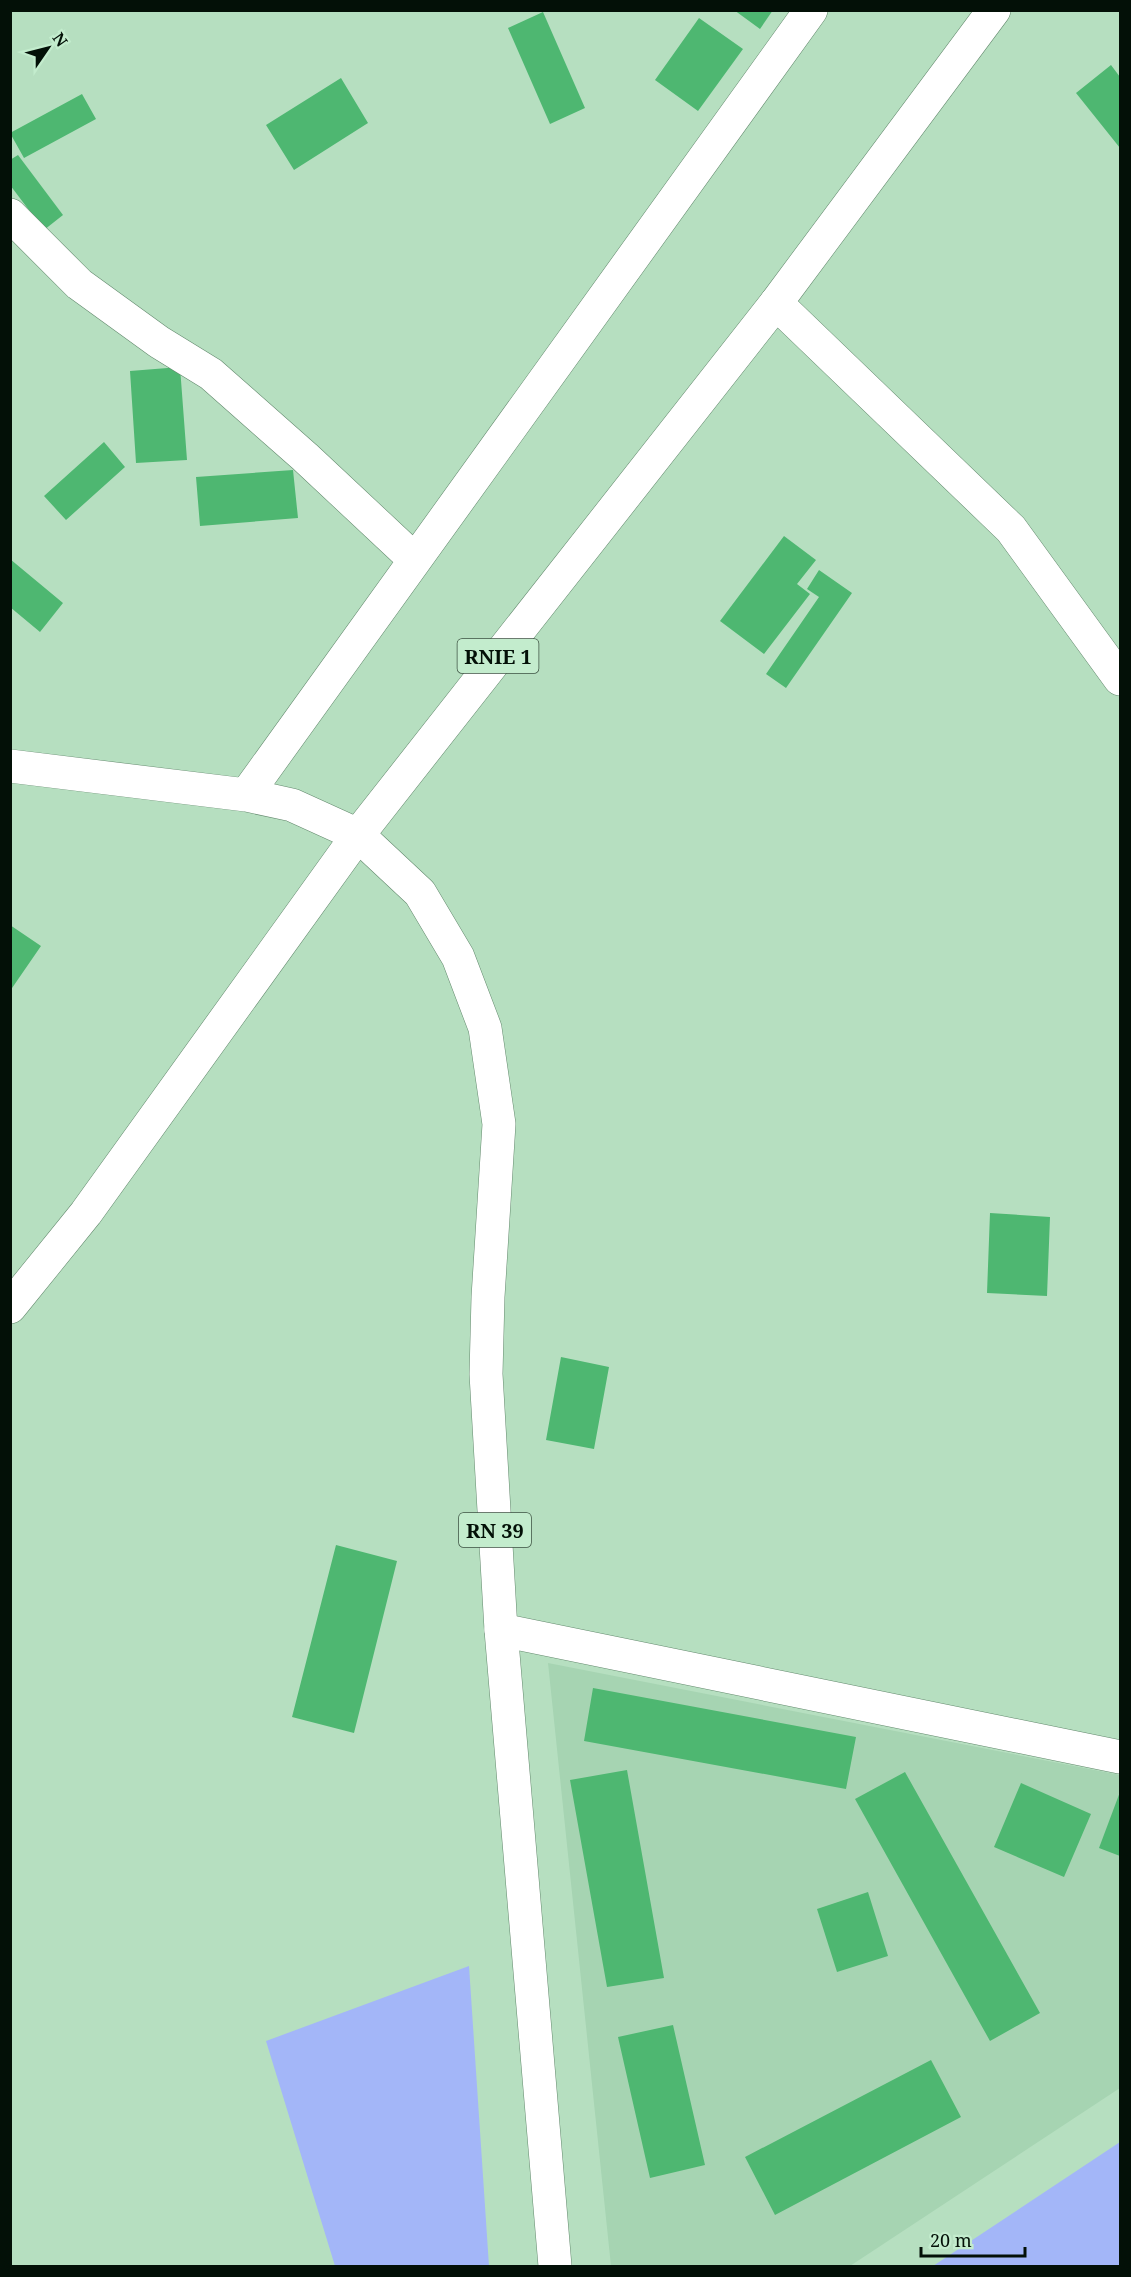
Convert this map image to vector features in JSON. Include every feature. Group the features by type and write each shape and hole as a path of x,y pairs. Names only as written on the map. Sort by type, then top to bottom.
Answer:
{"main road":[{"path":"246,795 810,10"},
{"name":"RNIE 1","path":"10,1307 86,1213 358,835 776,303 994,10"},
{"path":"10,215 78,284 159,342 210,374 305,457 415,560"},
{"path":"776,303 1011,529 1120,679"},
{"path":"10,765 246,795 292,805 358,835"},
{"name":"RN 39","path":"358,835 420,893 458,957 485,1028 499,1124 486,1374 501,1630 555,2266"},
{"path":"501,1630 1120,1757"}],"shaded area":[{"path":"548,1663 1120,1775 1120,2088 850,2266 611,2266"},
{"path":"469,1966 489,2266 335,2266 266,2041"},
{"path":"1120,2142 1120,2266 933,2266"}],"building":[{"path":"734,10 773,10 760,29"},
{"path":"543,12 585,108 550,124 508,28"},
{"path":"699,18 743,49 698,111 655,80"},
{"path":"1111,65 1120,77 1120,148 1076,93"},
{"path":"341,78 368,123 294,170 266,125"},
{"path":"82,94 96,119 24,158 10,133"},
{"path":"18,155 63,215 44,230 10,185 10,160"},
{"path":"180,367 187,460 136,463 130,371"},
{"path":"104,442 125,467 66,520 44,496"},
{"path":"293,470 298,518 200,526 196,477"},
{"path":"784,536 816,560 797,584 810,594 764,654 720,621"},
{"path":"10,559 63,603 40,632 10,607"},
{"path":"819,570 852,593 786,688 766,674 819,597 807,589"},
{"path":"10,925 41,946 10,991"},
{"path":"990,1213 1050,1217 1047,1296 987,1293"},
{"path":"561,1357 609,1367 594,1449 546,1440"},
{"path":"336,1545 397,1561 354,1733 292,1717"},
{"path":"593,1688 856,1737 846,1789 584,1741"},
{"path":"627,1770 664,1978 607,1987 570,1780"},
{"path":"905,1772 1040,2013 990,2041 855,1799"},
{"path":"1021,1783 1091,1814 1064,1877 994,1847"},
{"path":"1120,1792 1120,1856 1099,1848"},
{"path":"868,1892 888,1956 837,1972 817,1909"},
{"path":"673,2025 705,2165 650,2178 618,2037"},
{"path":"931,2060 961,2117 775,2215 745,2157"}]}
